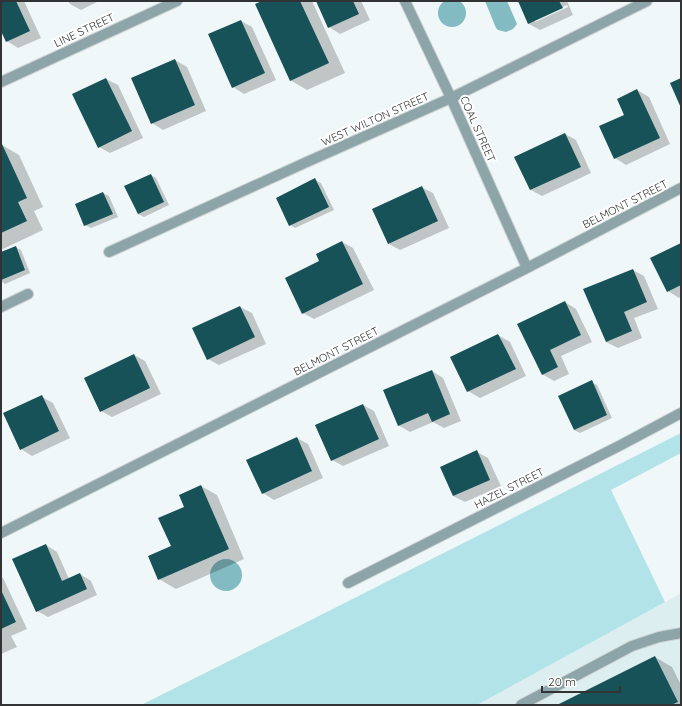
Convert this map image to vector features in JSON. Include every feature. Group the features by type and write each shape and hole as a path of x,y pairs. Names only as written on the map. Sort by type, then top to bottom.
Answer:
{"street":[{"name":"LINE STREET","path":"1,82 177,1"},
{"name":"COAL STREET","path":"405,1 451,98 527,268"},
{"name":"WEST WILTON STREET","path":"108,252 451,98 647,1"},
{"name":"BELMONT STREET","path":"1,533 527,268 681,188"},
{"path":"1,307 28,294"},
{"name":"HAZEL STREET","path":"348,583 619,446 681,413"},
{"path":"521,705 632,646 659,637 681,633"}],"shaded area":[{"path":"452,-1 462,3 466,13 462,23 452,27 442,23 438,13 442,3"},
{"path":"485,1 507,1 517,24 513,29 506,32 496,28"},
{"path":"681,433 681,453 611,490 665,602 477,705 141,705 301,625"},
{"path":"223,559 229,559 239,566 242,575 241,581 235,588 229,591 223,591 213,584 210,578 210,572 217,562"},
{"path":"681,593 681,705 477,705 665,602"}],"building":[{"path":"1,1 16,1 30,31 6,42 1,31"},
{"path":"262,1 300,1 329,63 290,81 255,4"},
{"path":"316,1 353,1 359,14 328,28"},
{"path":"518,1 559,1 563,8 528,24"},
{"path":"241,20 265,73 232,88 208,34"},
{"path":"175,59 195,105 151,124 131,78"},
{"path":"106,78 132,131 98,148 72,94"},
{"path":"681,78 681,108 670,83"},
{"path":"637,89 660,138 614,159 599,126 624,115 617,99"},
{"path":"565,133 581,167 530,190 514,157"},
{"path":"2,144 27,198 18,202 27,221 1,233 1,145"},
{"path":"151,174 164,202 138,214 124,186"},
{"path":"315,178 329,207 289,226 276,198"},
{"path":"422,186 438,221 388,244 372,209"},
{"path":"103,192 113,214 84,226 75,204"},
{"path":"342,241 363,284 302,314 285,278 319,261 316,254"},
{"path":"681,243 681,285 667,292 650,258"},
{"path":"16,246 25,270 1,280 1,252"},
{"path":"633,269 647,302 624,312 632,331 606,342 583,289"},
{"path":"565,301 581,335 550,350 558,367 542,375 517,324"},
{"path":"240,306 255,337 207,360 192,328"},
{"path":"498,334 516,369 467,392 450,357"},
{"path":"134,354 150,388 100,412 84,378"},
{"path":"432,370 450,414 432,422 428,413 398,426 383,390"},
{"path":"592,380 607,415 574,430 558,396"},
{"path":"42,395 59,431 20,450 3,413"},
{"path":"363,404 379,439 331,461 315,425"},
{"path":"297,437 312,471 262,494 246,460"},
{"path":"477,450 490,480 453,496 440,467"},
{"path":"201,485 229,549 158,580 148,556 171,546 158,518 184,507 179,495"},
{"path":"46,544 62,581 80,573 87,589 36,612 12,559"},
{"path":"1,590 16,622 1,629"},
{"path":"655,656 678,702 671,705 557,705"}]}
